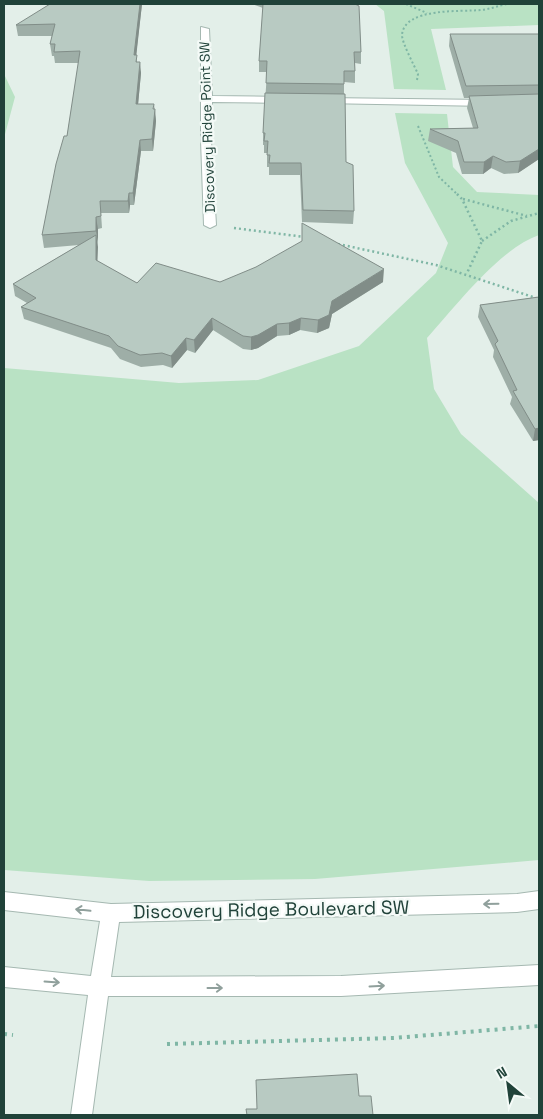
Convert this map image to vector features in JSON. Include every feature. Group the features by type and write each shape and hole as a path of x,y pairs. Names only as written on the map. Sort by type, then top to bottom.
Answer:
{"street":[{"name":"Discovery Ridge Point SW","path":"204,30 210,225"},
{"path":"207,99 298,100"},
{"path":"317,101 500,102"},
{"name":"Discovery Ridge Boulevard SW","path":"4,901 111,913 497,904 539,900"},
{"path":"82,1115 98,986 111,913"},
{"path":"4,977 98,986 336,988 539,975"}],"path":[{"path":"406,4 428,14"},
{"path":"482,241 462,199 439,177 419,130 414,102 418,74 402,36 402,30 406,25 428,14 480,10 508,4"},
{"path":"462,199 527,216"},
{"path":"467,273 482,241 511,221 539,213"},
{"path":"210,225 282,233 311,239"},
{"path":"330,243 467,273 539,299"},
{"path":"167,1044 394,1038 539,1026"},
{"path":"4,1034 13,1035"}],"green space":[{"path":"375,4 539,4 539,25 431,29 446,90 394,89 384,11"},
{"path":"4,74 15,97 4,138"},
{"path":"395,113 447,114 453,167 477,192 539,195 539,235 509,252 494,265 427,338 434,389 461,434 539,503 539,860 315,879 149,881 4,870 4,368 179,383 258,380 359,346 436,273 448,243 405,163"}],"building":[{"path":"50,4 140,4 134,55 137,55 136,62 140,62 136,104 154,104 152,139 140,140 133,193 129,193 128,201 100,201 101,216 96,217 96,231 42,235 56,164 64,136 67,136 80,51 54,52 55,44 50,44 55,24 16,25"},
{"path":"263,4 355,4 359,6 361,52 354,52 355,71 344,71 344,84 266,83 267,61 259,61"},
{"path":"450,34 539,34 539,85 466,86"},
{"path":"265,93 345,94 346,162 353,165 354,211 303,210 301,163 269,163 270,155 267,155 268,141 264,141 265,133 263,133"},
{"path":"539,94 539,149 520,161 506,162 493,156 484,162 464,162 458,141 430,129 478,128 469,96"},
{"path":"302,223 384,269 332,301 329,315 318,320 301,318 289,323 277,324 251,337 243,336 212,318 194,340 186,338 171,356 162,353 140,355 118,346 109,336 21,307 36,298 13,284 96,235 96,260 137,283 156,263 220,282 256,267 302,241"},
{"path":"539,297 539,428 535,429 513,391 517,390 495,344 498,341 480,305"},
{"path":"357,1074 359,1096 371,1096 373,1115 247,1115 246,1109 257,1109 256,1080"}]}
